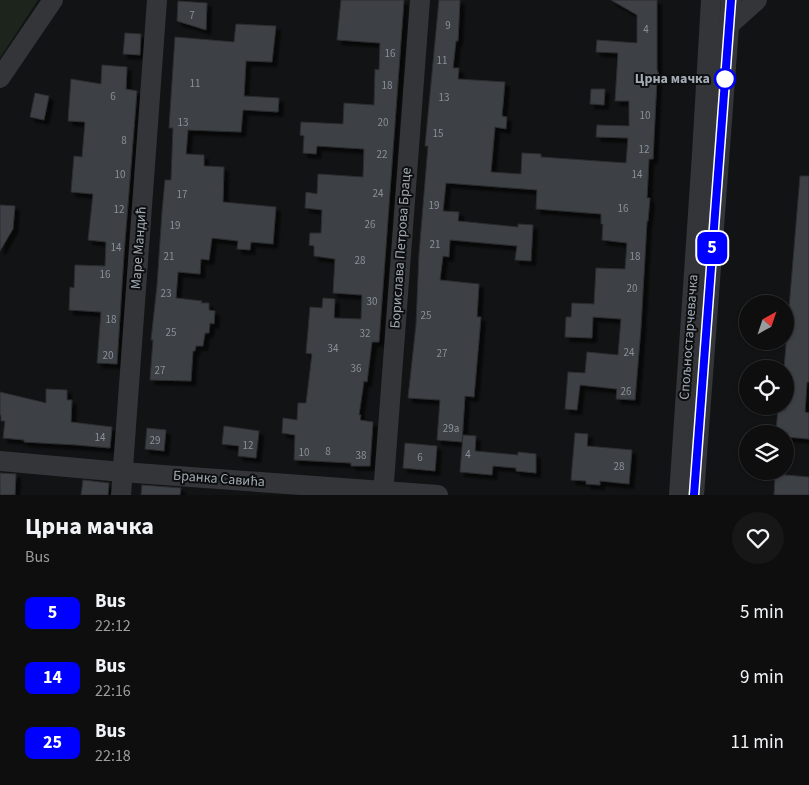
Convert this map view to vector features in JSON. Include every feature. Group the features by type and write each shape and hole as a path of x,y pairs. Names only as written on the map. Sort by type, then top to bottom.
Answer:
{"street":[{"path":"0,78 53,0"},
{"name":"Маре Мандић","path":"121,495 157,0"},
{"name":"Борислава Петрова Браце","path":"383,493 420,0"},
{"name":"Спољностарчевачка","path":"679,495 711,0"},
{"name":"Спољностарчевачка","path":"694,495 731,0"},
{"path":"729,25 757,0"},
{"name":"Бранка Савића","path":"0,461 383,493 438,495"}],"shaded area":[{"path":"0,0 38,0 0,58"}],"building":[{"path":"341,0 404,0 379,342 372,342 367,382 364,381 359,415 361,415 360,420 373,422 370,466 294,460 295,435 282,433 283,418 297,420 298,403 306,403 312,354 306,353 310,307 322,308 323,298 335,299 334,318 361,319 362,295 333,293 335,259 314,256 314,246 309,245 310,233 321,233 322,210 305,208 306,192 317,194 318,174 363,177 364,149 317,146 316,154 303,153 304,136 300,135 301,122 343,124 344,103 374,105 375,69 379,70 380,43 337,40"},
{"path":"439,0 460,0 458,41 456,41 453,68 459,68 458,79 505,82 502,116 507,117 506,129 495,127 491,172 521,174 522,153 541,154 541,157 626,163 628,138 596,137 597,125 629,126 629,101 615,101 618,53 596,52 597,40 637,43 637,15 611,0 657,0 657,69 659,76 657,78 653,159 649,159 647,198 650,198 635,400 616,399 617,389 580,385 577,410 565,409 568,372 585,373 587,352 618,355 621,319 593,317 592,338 565,337 566,317 571,317 572,303 594,304 596,268 625,269 627,243 602,240 603,224 601,224 601,214 536,209 537,190 446,183 443,211 459,212 458,221 518,227 518,224 533,225 531,261 515,260 517,246 450,240 449,257 443,256 440,280 479,284 477,317 481,317 474,397 465,396 462,442 437,440 440,400 408,398 416,325 419,254 428,146 425,146"},
{"path":"178,1 207,3 206,30 177,21"},
{"path":"236,24 276,26 272,62 246,61 244,96 279,98 278,112 243,110 241,132 188,130 186,154 204,155 204,166 224,167 223,202 276,207 273,244 251,242 250,250 237,249 238,241 212,238 209,260 201,259 200,274 178,272 176,298 209,303 209,310 215,311 214,324 210,323 209,333 205,333 203,346 196,346 195,351 193,351 191,381 150,380 153,340 151,340 165,180 171,180 173,128 169,128 175,37 234,42"},
{"path":"125,33 141,34 140,55 123,54"},
{"path":"102,65 127,67 126,89 137,91 117,364 97,363 101,312 69,310 70,287 74,288 75,265 105,266 106,242 88,240 93,194 71,192 74,156 82,157 85,122 68,121 71,79 101,84"},
{"path":"591,89 605,89 604,105 590,104"},
{"path":"35,93 49,96 44,120 30,117"},
{"path":"800,176 809,176 809,382 807,382 805,412 809,413 809,439 794,438 794,425 777,425 777,415 794,415 794,360 785,360 786,350 794,350 794,295 790,295"},
{"path":"0,205 15,206 13,229 0,251"},
{"path":"46,389 67,390 67,400 72,400 71,422 112,427 110,448 24,442 24,440 3,438 5,421 1,421 0,392 46,403"},
{"path":"224,426 259,431 256,458 238,456 239,446 222,444"},
{"path":"147,428 166,430 164,451 145,449"},
{"path":"575,433 588,434 587,446 632,450 629,484 600,481 600,485 586,484 586,481 571,480"},
{"path":"463,435 476,436 475,451 518,455 518,452 536,454 536,473 516,471 516,468 493,466 492,475 460,472"},
{"path":"405,443 437,446 435,471 403,468"},
{"path":"0,473 16,474 15,495 0,495"},
{"path":"794,476 809,477 809,495 774,495 775,480 794,480"},
{"path":"83,480 109,483 108,495 81,495"},
{"path":"142,485 181,488 180,495 141,495"}],"bus line":[{"name":"5","path":"694,495 731,0"}],"place":[{"name":"Црна мачка","path":"725,79"}]}
